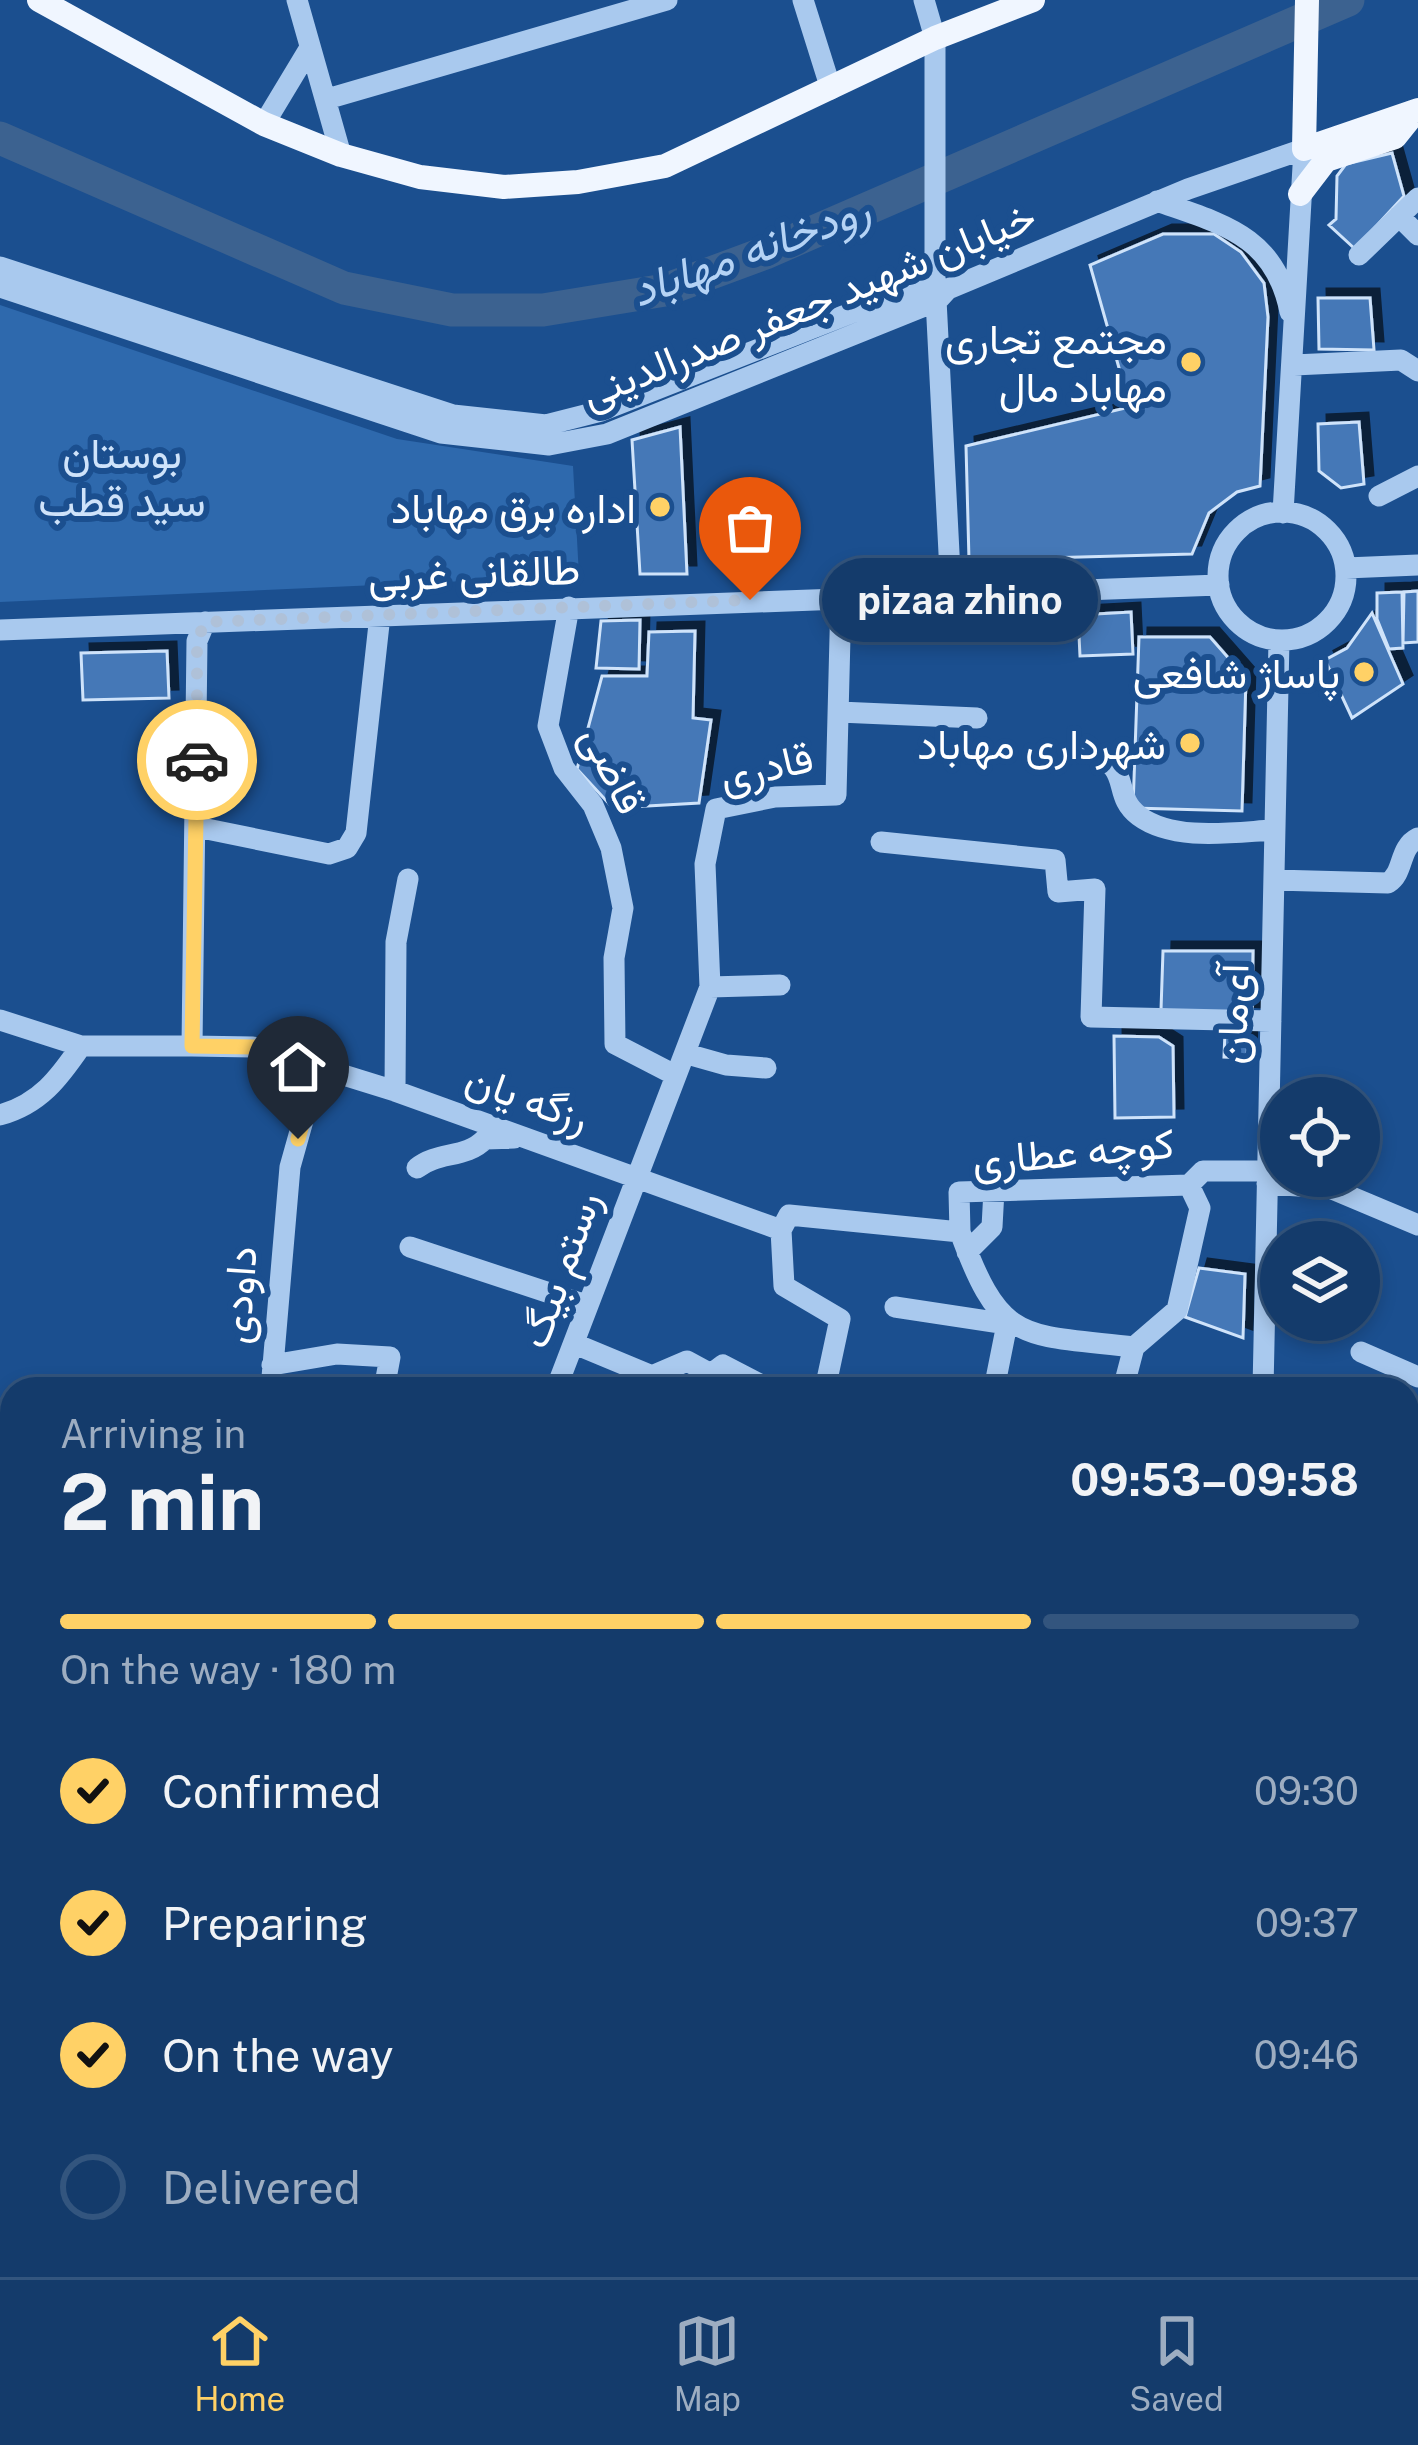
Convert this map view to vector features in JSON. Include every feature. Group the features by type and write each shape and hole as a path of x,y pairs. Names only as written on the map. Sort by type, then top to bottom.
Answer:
{"main road":[{"path":"39,0 264,124 340,154 420,177 504,187 578,182 665,166 935,38 1033,0"},
{"path":"72,0 85,29"},
{"path":"935,38 988,0"},
{"path":"1307,0 1304,149 1417,110"},
{"path":"1300,194 1326,160 1395,137 1417,110"}],"street":[{"path":"297,0 340,154"},
{"path":"327,99 667,0"},
{"path":"803,0 831,89"},
{"path":"924,0 935,38 935,249 951,592"},
{"path":"264,124 308,51"},
{"path":"1283,513 1304,149"},
{"name":"خیابان شهید جعفر صدرالدینی","path":"0,287 441,433 549,445 607,434 1157,201 1304,149"},
{"path":"1358,255 1418,198"},
{"path":"1157,201 1241,232 1268,258 1287,295 1294,333"},
{"path":"1399,216 1418,235"},
{"name":"خیابان شهید جعفر صدرالدینی","path":"0,267 453,415 546,425 624,403 940,290"},
{"path":"1294,365 1401,360 1418,371"},
{"path":"1379,496 1418,476"},
{"path":"1283,513 1308,518 1327,530 1346,568 1346,587 1330,620 1298,639 1279,640 1239,624 1219,585 1225,548 1235,533 1250,521 1283,513"},
{"path":"1346,568 1418,565"},
{"name":"طالقانی غربی","path":"0,630 1219,585"},
{"name":"قادری","path":"674,1075 687,1054 710,987 705,863 716,809 775,797 836,796 841,596"},
{"name":"قاضی","path":"569,607 548,726 564,768 592,805 615,868 623,908 614,958 615,1044 674,1075"},
{"path":"197,827 329,854 347,848 356,833 380,615"},
{"path":"192,1046 197,641 205,622"},
{"name":"آی‌مان","path":"1269,1077 1279,640"},
{"path":"839,712 977,718"},
{"path":"1089,752 1108,759 1121,773 1125,796 1139,816 1202,833 1274,830"},
{"path":"1274,880 1388,883 1396,878 1405,848 1418,838"},
{"path":"881,842 1055,860 1058,892 1095,890 1091,1017 1270,1021"},
{"path":"395,1091 396,942 409,879"},
{"path":"710,987 780,985"},
{"name":"رزگه یان","path":"0,1020 81,1046 254,1047 395,1091 781,1230"},
{"path":"0,1115 21,1109 55,1085 81,1046"},
{"path":"687,1054 726,1065 766,1068"},
{"name":"داودی","path":"272,1377 290,1167 318,1067"},
{"name":"رستم بیگ","path":"561,1377 674,1075"},
{"path":"417,1168 432,1156 473,1151 485,1139 526,1138"},
{"name":"کوچه عطاری","path":"781,1230 789,1215 964,1242 958,1192 1189,1185 1203,1171 1260,1176"},
{"path":"1126,1377 1133,1347 1177,1310 1200,1208 1189,1185"},
{"path":"994,1190 992,1227 964,1242 985,1296 1007,1324 996,1377"},
{"name":"آی‌مان","path":"1263,1377 1267,1197"},
{"name":"کوچه عطاری","path":"1351,1197 1418,1225"},
{"path":"781,1230 784,1286 840,1319 828,1377"},
{"path":"410,1247 586,1304"},
{"path":"895,1307 1133,1347"},
{"path":"575,1344 652,1376 688,1361 711,1373 723,1365 746,1377"},
{"path":"1361,1352 1418,1376"},
{"path":"272,1365 337,1354 390,1357 386,1377"}],"green space":[{"name":"بوستان سید قطب","path":"0,305 397,439 573,466 579,576 0,602"}],"building":[{"path":"1392,153 1404,196 1355,249 1329,225 1336,219 1337,176 1346,164"},
{"name":"مجتمع تجاری مهاباد مال","path":"1163,234 1214,234 1241,252 1264,283 1268,317 1260,486 1237,492 1209,513 1192,554 969,560 966,446 1130,407 1090,265"},
{"path":"1318,298 1370,298 1374,350 1319,349"},
{"path":"1359,422 1364,484 1341,488 1319,471 1318,424"},
{"name":"اداره برق مهاباد","path":"680,427 687,574 640,574 632,440"},
{"path":"1418,591 1418,642 1403,643 1404,592"},
{"path":"1402,592 1403,648 1389,649 1377,619 1377,593"},
{"path":"1131,612 1133,654 1080,656 1078,615"},
{"name":"پاساژ شافعی","path":"1372,613 1403,684 1352,718 1325,660 1347,648"},
{"path":"640,620 639,669 596,668 601,621"},
{"path":"695,631 693,718 711,720 699,803 613,808 577,769 602,676 647,676 649,632"},
{"name":"شهرداری مهاباد","path":"1139,637 1210,637 1246,678 1242,811 1133,808"},
{"path":"167,651 169,698 83,700 81,653"},
{"path":"1163,951 1253,951 1252,1016 1161,1010"},
{"path":"1225,1032 1248,1033 1247,1058 1224,1057"},
{"path":"1114,1036 1159,1037 1173,1046 1174,1117 1115,1118"},
{"path":"1199,1268 1245,1274 1243,1338 1185,1317"}],"waterway":[{"name":"رودخانه مهاباد","path":"0,138 344,288 452,310 543,310 665,290 765,253 1348,0"}],"way so far":[{"path":"197,760 197,641 205,622 750,600"}],"place":[{"name":"مجتمع تجاری مهاباد مال","path":"1191,362"},
{"name":"اداره برق مهاباد","path":"660,507"},
{"name":"pizaa zhino","path":"750,600"},
{"name":"پاساژ شافعی","path":"1364,672"},
{"name":"شهرداری مهاباد","path":"1190,743"}],"route":[{"path":"197,760 192,1046 254,1047 318,1067 298,1139"}]}
